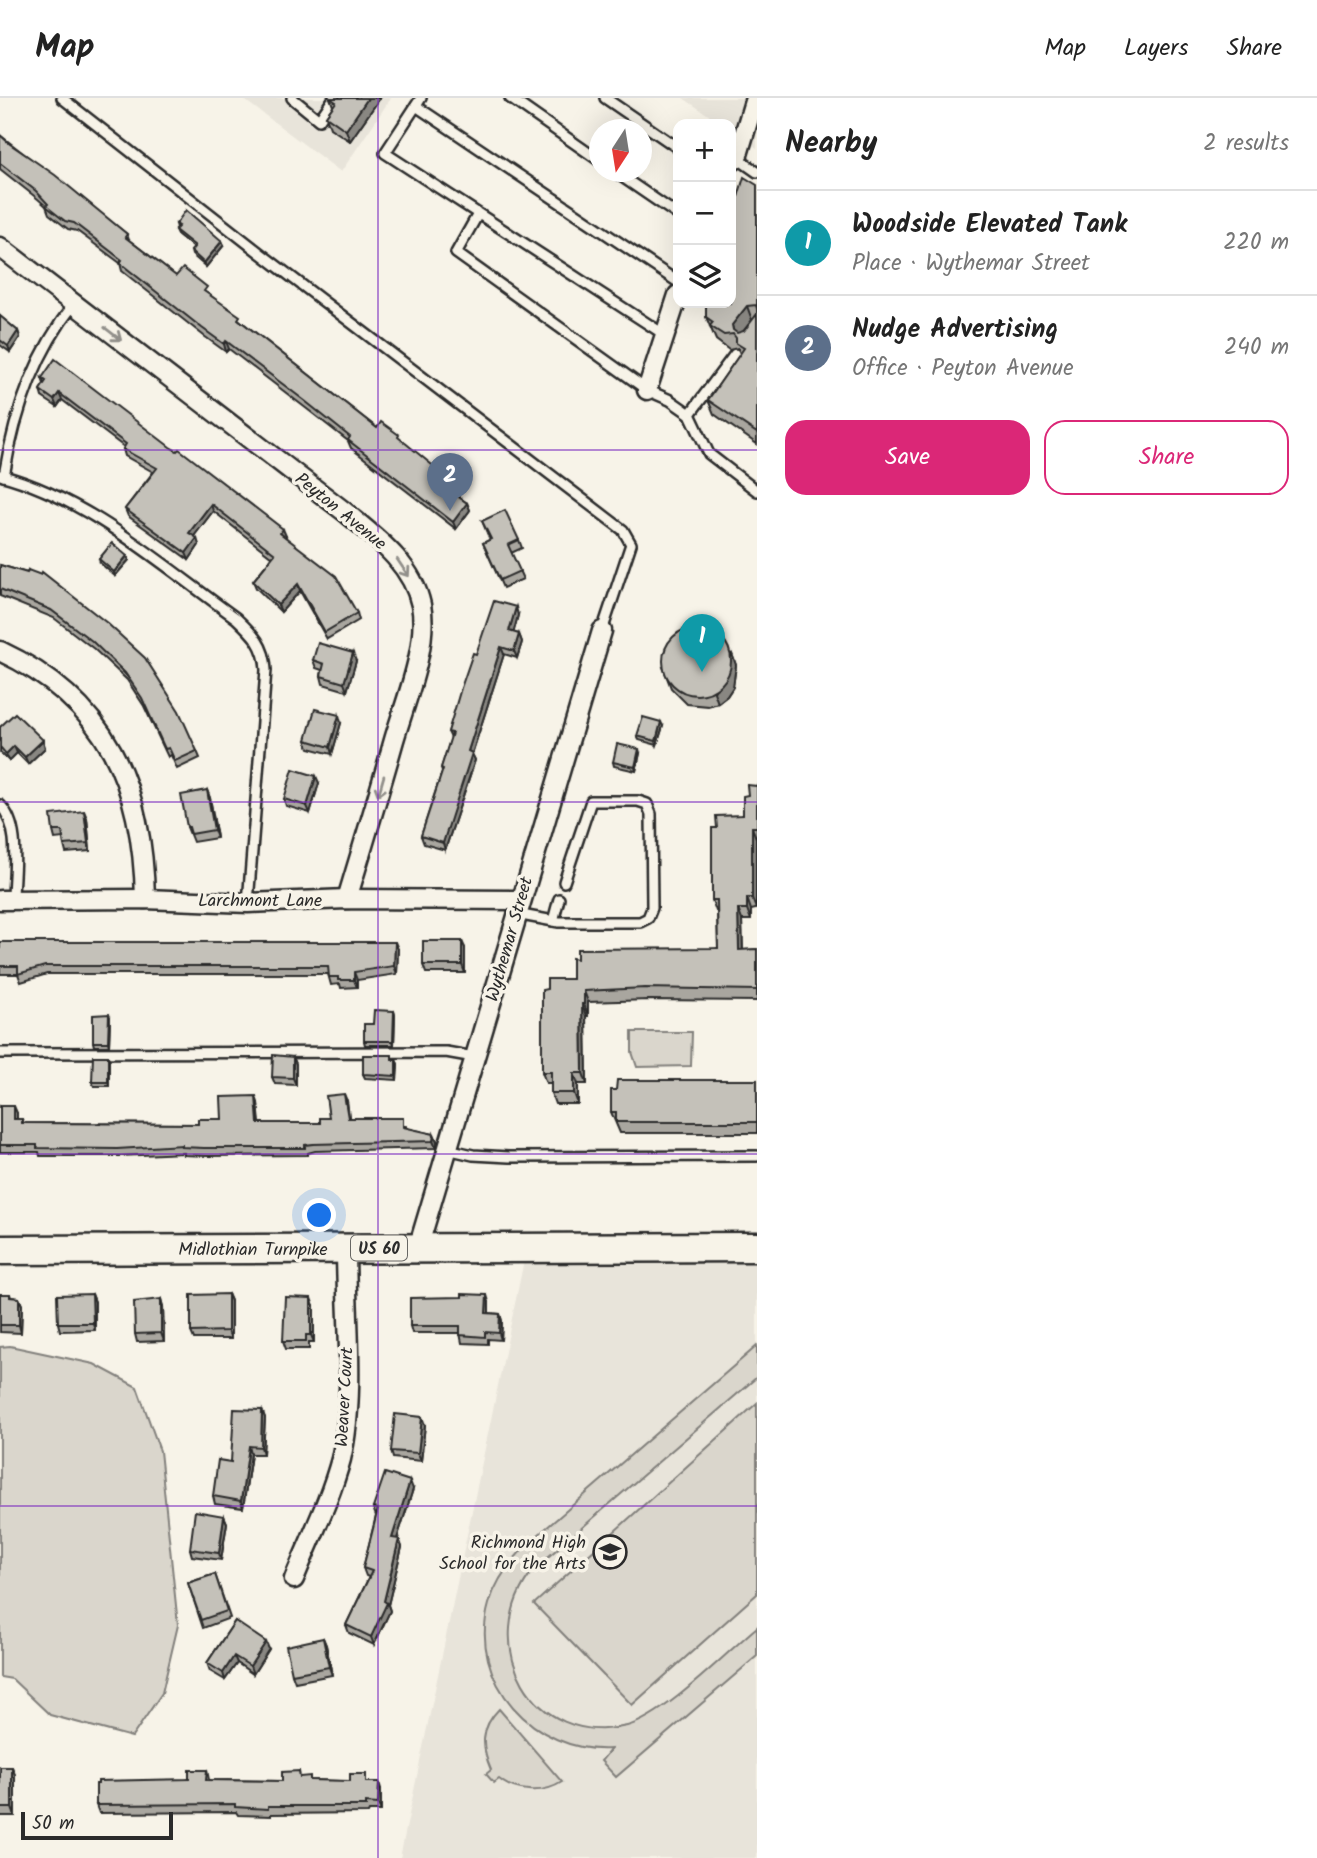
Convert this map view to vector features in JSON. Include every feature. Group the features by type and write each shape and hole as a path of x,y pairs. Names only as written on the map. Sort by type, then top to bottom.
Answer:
{"main road":[{"name":"Midlothian Turnpike","path":"0,1250 757,1247"}],"street":[{"path":"736,154 755,98"},
{"name":"Peyton Avenue","path":"0,247 345,512 391,550 410,579 421,605 422,633 409,691 348,899"},
{"path":"647,390 674,308"},
{"name":"Wythemar Street","path":"418,1248 602,631"},
{"path":"0,651 28,664 77,702 99,729 115,755 133,801 144,871 145,899"},
{"name":"Larchmont Lane","path":"6,900 145,899 248,903 348,899 518,907"},
{"name":"Weaver Court","path":"294,1579 332,1490 341,1457 347,1416 346,1249"}],"lane":[{"path":"62,98 623,530 631,544 602,631"},
{"path":"292,98 319,120 334,98"},
{"path":"510,98 589,153"},
{"path":"605,98 673,145"},
{"path":"666,336 385,153 419,102 673,279"},
{"path":"736,161 757,172"},
{"path":"630,182 673,212"},
{"path":"478,214 456,253 647,390 670,400 690,414 709,454 757,491"},
{"path":"74,304 48,342 30,381 11,433 2,476 99,517 236,618 262,646 266,670 248,903"},
{"path":"690,414 735,354"},
{"path":"518,907 553,921 640,922 648,918 652,908 651,814 647,804 638,801 591,801 564,882"},
{"path":"0,805 7,812 12,824 6,900"},
{"path":"553,921 559,899"},
{"path":"0,1052 446,1052 474,1056"},
{"path":"447,1149 473,1155 509,1157 757,1156"}],"shaded area":[{"path":"242,98 391,98 341,172"},
{"path":"683,98 757,98 757,148 736,133 736,119 714,119"},
{"path":"632,1032 692,1032 691,1066 637,1067 632,1052"},
{"name":"Richmond High School for the Arts","path":"527,1246 757,1246 757,1858 400,1858"},
{"path":"10,1346 94,1364 137,1387 160,1451 178,1625 162,1693 132,1737 50,1715 12,1679 0,1677 0,1347"},
{"path":"757,1346 757,1377 534,1569 517,1598 510,1628 512,1657 523,1684 540,1706 564,1722 594,1729 627,1726 659,1710 757,1627 757,1656 616,1777 601,1761 611,1749 583,1747 557,1739 533,1726 513,1707 498,1685 488,1660 485,1633 489,1604 505,1570 530,1542"},
{"path":"757,1403 757,1594 632,1705 534,1604"},
{"path":"499,1709 562,1782 547,1789 530,1790 513,1787 499,1779 494,1783 486,1774 491,1770 485,1753 485,1731"}],"building":[{"path":"330,98 368,98 346,130 326,116 336,102"},
{"path":"0,135 55,175 127,234 125,237 176,276 183,268 207,287 204,291 240,316 238,319 377,428 381,422 399,435 398,437 437,469 432,478 467,503 453,522 348,440 350,437 305,401 226,341 224,344 202,328 120,263 122,260 74,223 65,221 46,206 48,204 36,191 0,163"},
{"path":"744,177 757,185 757,309 756,305 747,306 732,325 737,333 744,331 757,314 757,433 708,400 744,348 736,343 733,334 724,335 710,326 713,322 706,317 706,308 736,308 736,203"},
{"path":"186,210 222,241 204,263 191,251 195,246 175,230"},
{"path":"0,316 18,331 8,346 0,340"},
{"path":"55,359 283,529 280,533 336,576 357,613 325,632 298,584 278,605 253,581 275,554 211,504 189,533 197,538 186,553 125,509 157,468 123,449 126,444 59,393 54,400 40,390 46,381 42,378"},
{"path":"505,510 519,540 508,545 520,571 500,580 483,543 491,539 482,521"},
{"path":"112,543 127,556 114,572 99,559"},
{"path":"0,565 27,573 28,570 41,575 42,572 107,623 145,658 179,711 197,751 175,761 169,748 165,749 142,698 125,673 92,641 51,610 0,589"},
{"path":"494,601 516,607 509,631 519,634 514,651 501,647 468,751 472,753 443,843 421,836 443,769 441,768 452,733 448,732 461,688"},
{"path":"690,627 704,627 716,632 726,642 731,661 726,680 716,690 704,695 690,695 678,690 668,680 663,668 663,654 668,642 678,632"},
{"path":"318,643 353,653 344,683 321,676 324,664 313,660"},
{"path":"315,709 339,715 330,747 306,740"},
{"path":"15,713 43,740 25,757 14,746 6,754 0,747 0,727"},
{"path":"643,717 661,722 656,741 637,736"},
{"path":"617,744 639,749 635,767 613,762"},
{"path":"293,769 316,776 307,806 284,799"},
{"path":"747,785 757,786 757,827 752,827 752,898 747,898 747,909 738,909 739,950 757,949 757,990 645,988 584,991 583,1073 574,1073 574,1093 551,1093 551,1072 542,1072 542,990 547,989 547,979 572,979 572,958 577,959 577,949 718,948 717,900 712,900 712,828 717,828 716,816 743,815 743,796 748,795"},
{"path":"207,790 214,830 191,834 187,827 181,795"},
{"path":"84,811 88,843 64,845 62,831 53,831 51,815"},
{"path":"423,941 462,941 462,965 423,965"},
{"path":"0,942 395,942 394,966 354,972 354,980 338,980 338,977 329,977 328,966 45,966 18,974 18,966 0,966"},
{"path":"374,1010 394,1011 393,1041 364,1041 364,1024 373,1024"},
{"path":"109,1014 108,1042 93,1042 93,1015"},
{"path":"273,1055 293,1057 293,1078 272,1077"},
{"path":"363,1055 392,1055 392,1060 396,1060 396,1076 363,1074"},
{"path":"93,1056 108,1056 108,1082 92,1082"},
{"path":"617,1080 757,1080 757,1122 616,1122 616,1112 611,1112 611,1090 616,1090"},
{"path":"344,1094 348,1118 403,1118 403,1127 434,1134 433,1141 313,1144 305,1145 305,1148 204,1148 182,1145 117,1149 0,1145 0,1106 14,1106 14,1119 22,1119 22,1123 198,1124 198,1119 222,1119 221,1097 256,1096 258,1123 320,1123 320,1118 329,1118 326,1096"},
{"path":"0,1294 19,1298 19,1325 0,1325"},
{"path":"92,1294 93,1323 58,1323 57,1295"},
{"path":"228,1294 228,1331 191,1332 191,1295"},
{"path":"462,1294 487,1295 486,1313 500,1314 499,1333 485,1332 485,1337 460,1335 460,1326 410,1326 410,1298 462,1297"},
{"path":"285,1297 311,1298 311,1335 306,1335 306,1341 283,1341"},
{"path":"161,1299 161,1333 135,1334 134,1302"},
{"path":"234,1409 262,1410 261,1447 249,1446 241,1501 213,1496 218,1460 231,1462"},
{"path":"395,1414 422,1417 418,1453 391,1451"},
{"path":"385,1473 410,1481 392,1538 399,1539 384,1601 387,1603 371,1637 346,1625 372,1571 363,1568 378,1509 373,1508"},
{"path":"195,1511 224,1516 219,1553 190,1549"},
{"path":"215,1574 227,1611 201,1620 188,1583"},
{"path":"235,1621 266,1642 250,1666 234,1656 223,1673 207,1663"},
{"path":"323,1638 329,1667 292,1674 286,1646"},
{"path":"0,1767 12,1767 12,1808 0,1808"},
{"path":"189,1770 207,1770 206,1780 282,1781 282,1772 299,1771 300,1777 310,1776 310,1780 350,1781 350,1774 366,1774 366,1782 379,1782 378,1804 268,1806 268,1809 235,1807 235,1804 96,1805 98,1781 189,1779"}],"place":[{"name":"Nudge Advertising","path":"450,511"},
{"name":"Woodside Elevated Tank","path":"702,672"},
{"name":"Richmond High School for the Arts","path":"610,1552"}]}
